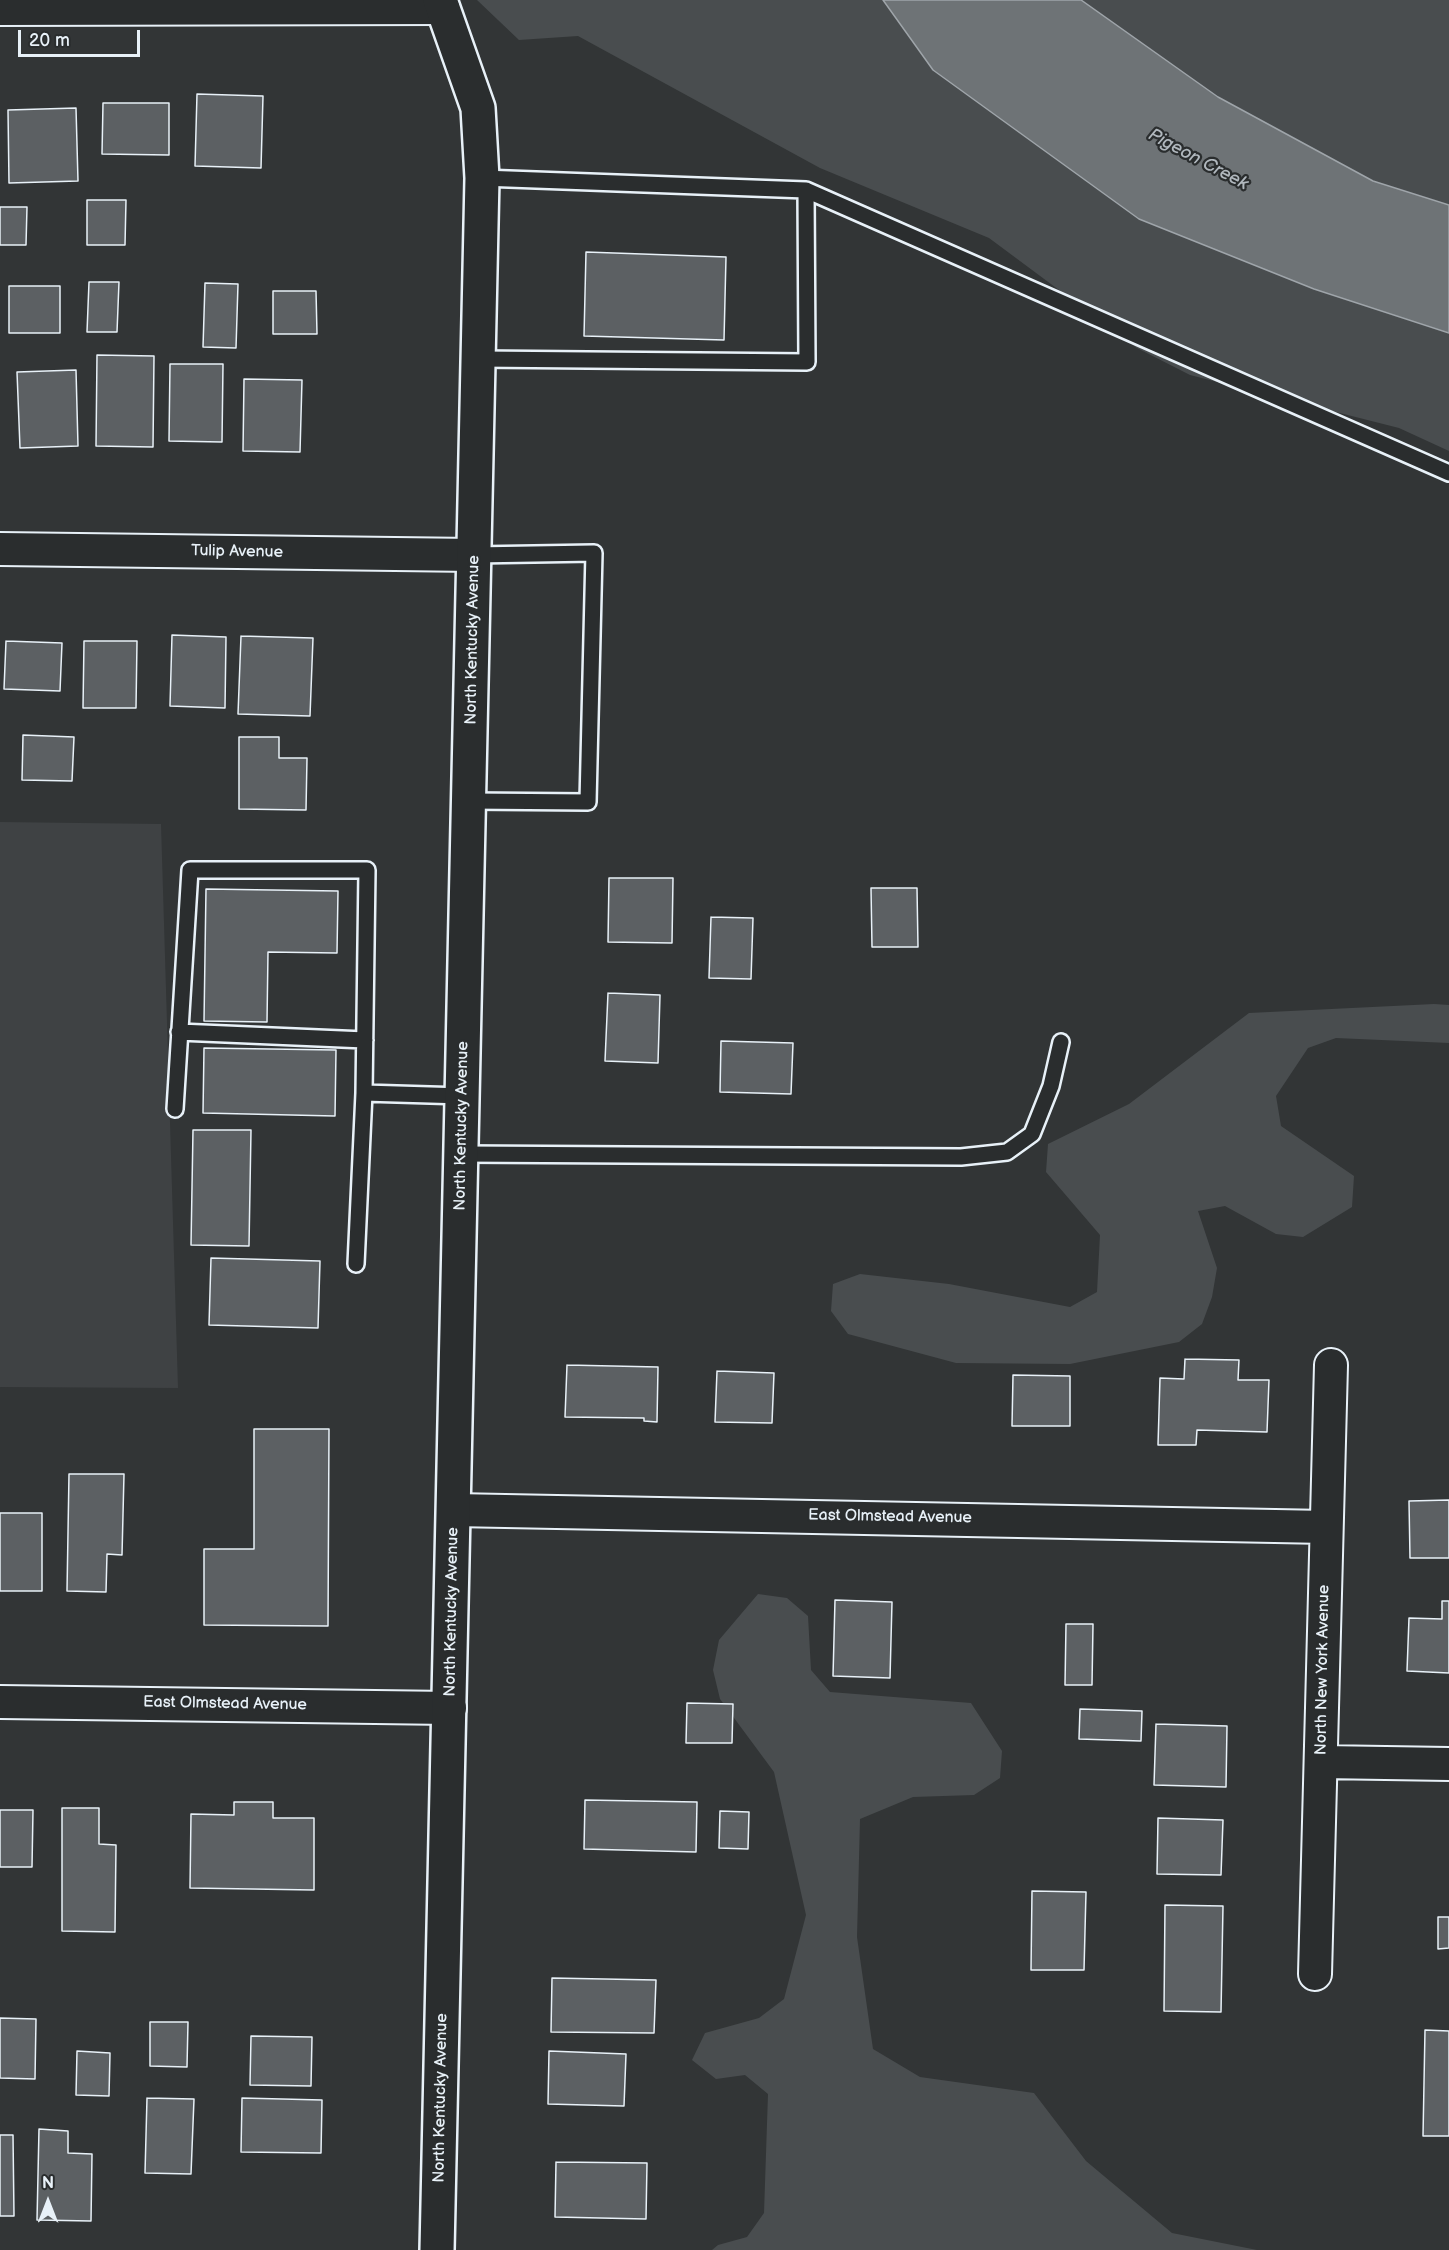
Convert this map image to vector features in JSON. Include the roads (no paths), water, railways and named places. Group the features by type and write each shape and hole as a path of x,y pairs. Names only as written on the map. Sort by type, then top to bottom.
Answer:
{"street":[{"path":"0,9 442,4"},
{"name":"North Kentucky Avenue","path":"437,2250 482,178 478,108 442,4"},
{"name":"Tulip Avenue","path":"0,549 474,555"},
{"name":"North New York Avenue","path":"1315,1974 1331,1365"},
{"name":"East Olmstead Avenue","path":"454,1510 1326,1527"},
{"name":"East Olmstead Avenue","path":"0,1702 450,1708"},
{"path":"1322,1762 1449,1764"}],"lane":[{"path":"482,178 806,190 1449,472"},
{"path":"479,360 807,362 806,190"},
{"path":"469,801 588,802 594,553 474,555"},
{"path":"175,1109 178,1032 190,870 367,870 364,1093 357,1264"},
{"path":"178,1032 364,1040"},
{"path":"462,1154 961,1157 1007,1152 1032,1134 1051,1086 1061,1042"},
{"path":"364,1093 463,1096"}],"water":[{"name":"Pigeon Creek","path":"883,0 1081,0 1218,97 1373,181 1449,205 1449,333 1314,289 1139,219 933,70"}]}
